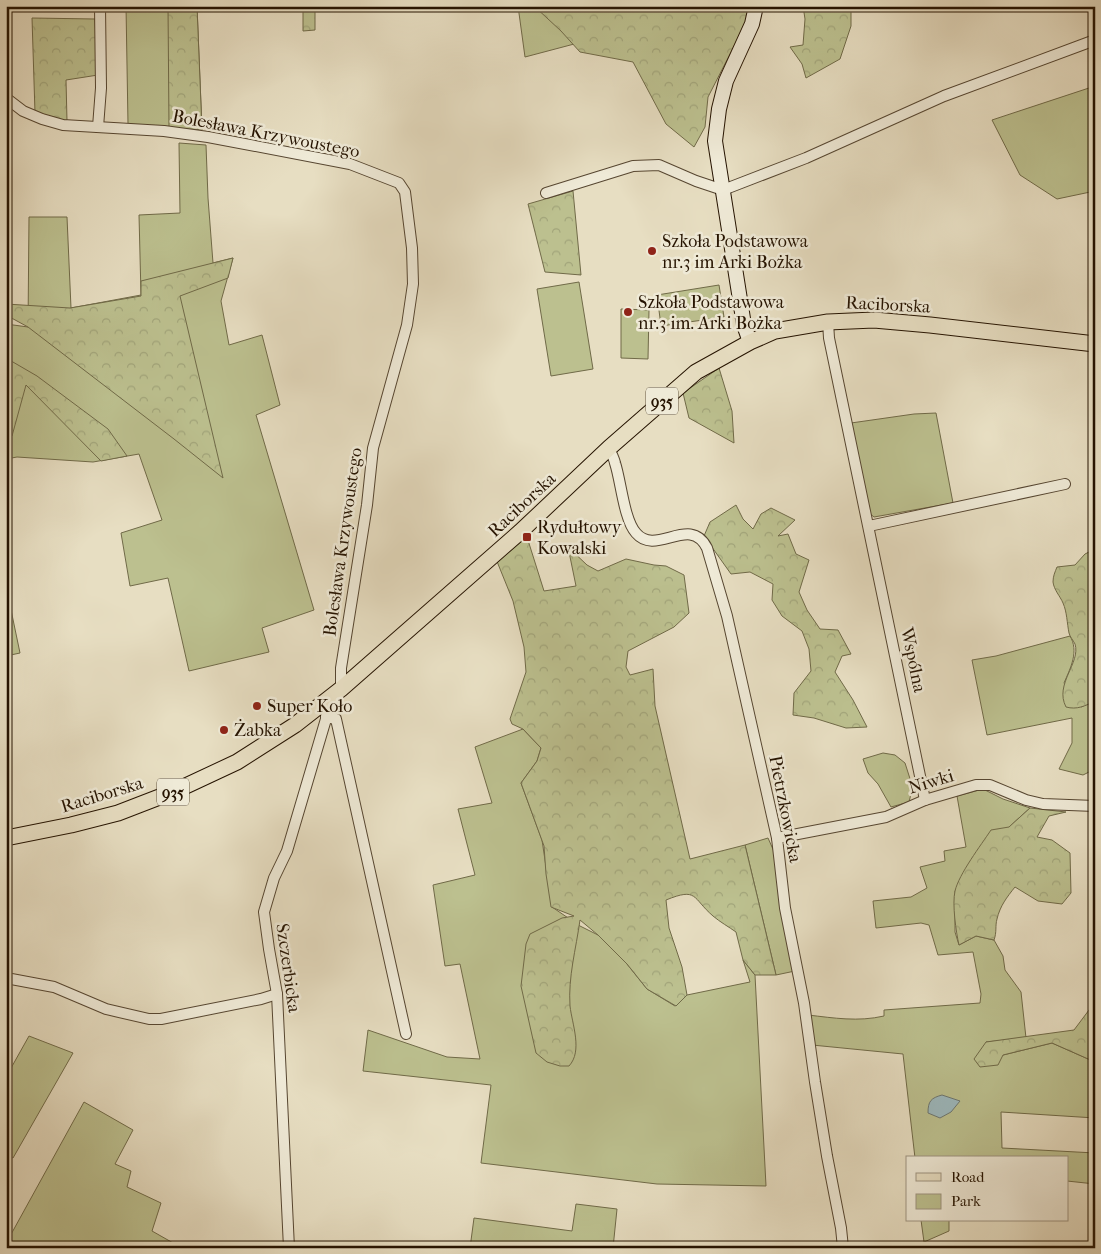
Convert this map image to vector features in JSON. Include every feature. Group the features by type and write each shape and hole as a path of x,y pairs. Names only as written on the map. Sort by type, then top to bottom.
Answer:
{"main road":[{"name":"Raciborska","path":"6,838 118,813 175,791 237,762 295,725 325,710 341,689 520,532 610,448 696,372 750,342 775,331 828,322 874,320 1095,344"}],"street":[{"path":"98,127 100,6"},
{"path":"750,342 744,325 715,141 719,109 726,81 752,24 756,6"},
{"path":"546,193 632,166 658,165 723,190 806,158 944,96 1095,40"},
{"name":"Bolesława Krzywoustego","path":"6,98 24,111 63,125 164,131 208,137 350,164 399,183 405,192 412,248 413,284 407,325 373,448 366,514 341,668 341,689"},
{"name":"Wspólna","path":"828,322 829,338 925,800"},
{"name":"Pietrzkowicka","path":"610,448 616,463 630,522 635,533 644,540 657,541 684,534 693,534 703,539 727,616 777,838 785,908 804,1003 814,1082 843,1248"},
{"path":"869,526 1065,484"},
{"path":"325,710 336,719 406,1034"},
{"name":"Szczerbicka","path":"288,1248 278,994 264,912 274,878 290,842 325,710"},
{"name":"Niwki","path":"777,838 886,816 925,800 976,786 990,786 1026,800 1043,804 1095,806"},
{"path":"6,978 54,987 106,1009 149,1020 261,999 278,994"}],"green space":[{"path":"126,6 197,6 202,130 128,124"},
{"path":"168,6 197,6 202,130 169,128"},
{"path":"303,6 315,6 315,30 303,31"},
{"path":"518,6 662,6 665,20 525,57"},
{"path":"534,6 749,6 747,21 708,97 705,127 694,147 666,124 633,62 580,52"},
{"path":"803,6 851,6 851,26 840,59 806,78 802,64 790,47 803,45 805,19"},
{"path":"32,18 95,19 98,75 66,80 67,121 35,113"},
{"path":"1095,86 1095,191 1057,199 1020,175 992,120"},
{"path":"179,143 206,145 213,263 233,258 221,301 229,345 262,335 280,405 256,415 314,610 262,628 269,652 189,671 168,578 130,586 121,533 162,520 139,454 93,462 17,457 6,459 6,324 28,327 29,217 67,217 71,308 141,295 139,215 180,213"},
{"path":"573,191 581,275 545,272 528,204"},
{"path":"233,258 228,278 180,296 223,478 28,327 6,315 6,304 70,308 141,296 141,281"},
{"path":"579,282 593,369 551,376 537,289"},
{"path":"719,285 724,317 661,326 657,295"},
{"path":"621,309 649,310 648,359 621,358"},
{"path":"6,358 37,376 108,429 127,456 101,461 26,385 12,436 6,432"},
{"path":"719,368 732,411 734,443 689,418 683,393"},
{"path":"936,413 953,503 874,517 868,512 851,423 914,414"},
{"path":"736,505 743,519 753,529 761,514 771,508 795,520 778,536 788,534 796,554 809,560 799,592 807,610 820,629 838,630 851,654 842,656 835,672 867,727 846,728 814,718 793,715 794,693 811,671 809,649 802,631 782,616 772,600 773,584 750,572 731,574 704,536 710,522"},
{"path":"527,537 544,591 576,586 568,547 587,565 598,571 626,559 666,566 684,575 689,613 674,627 628,651 626,667 630,675 653,669 655,706 690,859 745,845 776,975 755,975 743,960 736,932 706,910 694,896 684,894 676,896 666,900 669,928 682,967 687,995 676,1006 647,989 627,964 580,920 571,974 570,995 576,1045 573,1060 569,1066 560,1066 547,1062 536,1053 521,986 526,944 530,934 562,918 574,916 551,907 544,846 521,783 537,761 541,748 523,729 512,724 510,719 526,672 524,647 513,601 496,559"},
{"path":"1095,549 1095,701 1081,707 1070,708 1066,707 1063,690 1076,651 1075,644 1069,634 1064,606 1055,588 1053,578 1057,567 1075,565 1085,554"},
{"path":"6,586 20,653 6,656"},
{"path":"1070,636 1073,642 1074,653 1064,683 1081,707 1095,701 1095,769 1083,775 1059,769 1072,743 1072,718 987,735 972,660 996,656"},
{"path":"523,729 541,748 537,761 521,783 542,840 552,907 580,926 598,935 627,964 647,989 675,1006 687,995 750,982 743,960 755,975 766,1186 657,1184 481,1163 491,1085 363,1071 368,1030 447,1057 480,1059 460,964 445,966 433,885 475,875 458,809 492,803 475,747"},
{"path":"883,753 895,755 905,763 912,785 909,802 891,807 878,784 868,773 863,759"},
{"path":"983,789 1003,799 1030,808 1009,827 955,891 955,932 959,945 976,936 994,940 1003,956 1005,970 1021,992 1026,1038 986,1042 1003,1055 1052,1043 1095,1062 1095,1118 1001,1112 1002,1148 1095,1153 1095,1184 1068,1181 1068,1156 915,1156 903,1054 812,1045 808,1015 865,1019 884,1016 884,1010 980,1003 981,994 973,952 938,955 929,925 921,923 876,928 873,901 911,897 927,888 920,867 945,861 944,851 966,847 957,796"},
{"path":"1030,808 1066,812 1049,816 1037,837 1052,840 1070,853 1071,893 1062,904 1038,901 1015,887 1000,910 996,922 994,940 976,936 959,945 954,903 955,891 961,876 991,830 1009,827"},
{"path":"768,838 776,856 795,971 776,975 745,845"},
{"path":"1095,1002 1095,1062 1052,1043 1003,1055 998,1065 980,1067 974,1059 986,1042 1074,1030"},
{"path":"29,1036 73,1053 13,1158 6,1155 6,1077"},
{"path":"84,1102 133,1130 115,1164 131,1171 127,1187 161,1203 152,1231 182,1248 6,1248 6,1237 9,1238"},
{"path":"576,1204 617,1209 613,1248 470,1248 474,1218 572,1231"},
{"path":"921,1222 949,1222 949,1231 924,1242"},
{"path":"924,1242 923,1248 914,1248"}],"water":[{"path":"942,1095 960,1101 951,1112 940,1118 928,1113 928,1109 935,1097"}],"place":[{"name":"Szkoła Podstawowa nr.3 im Arki Bożka","path":"652,251"},
{"name":"Szkoła Podstawowa nr.3 im. Arki Bożka","path":"628,312"},
{"name":"Rydułtowy Kowalski","path":"527,537"},
{"name":"Super Koło","path":"257,706"},
{"name":"Żabka","path":"224,730"}]}
